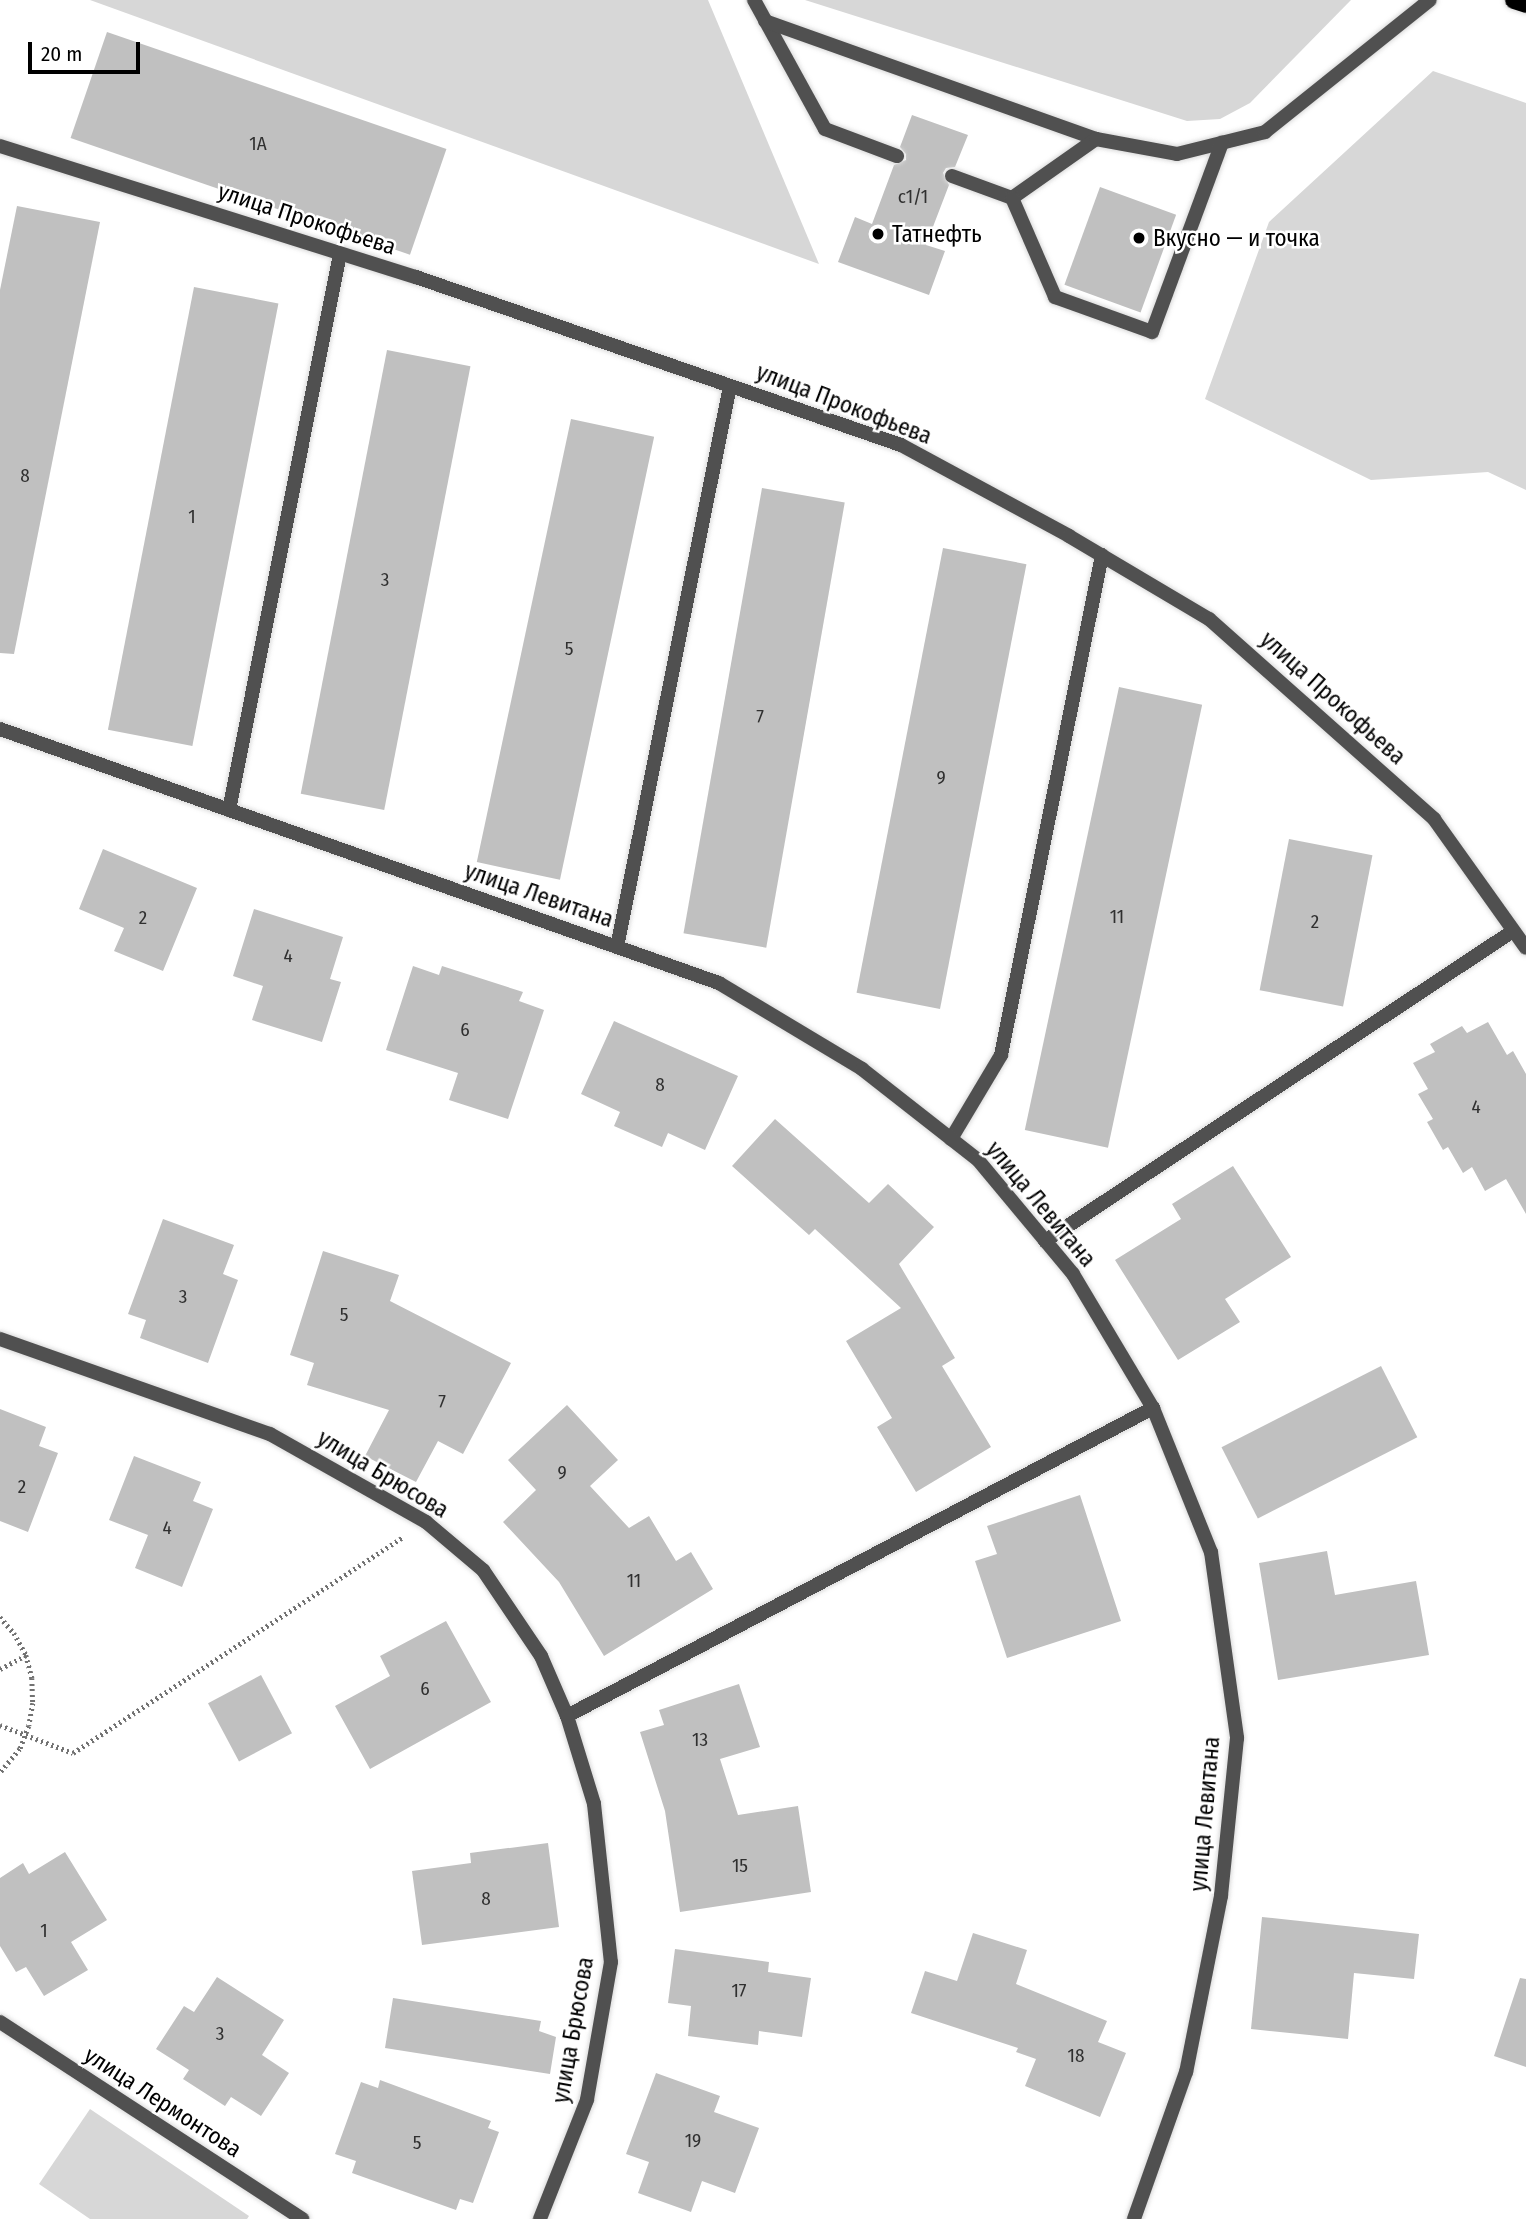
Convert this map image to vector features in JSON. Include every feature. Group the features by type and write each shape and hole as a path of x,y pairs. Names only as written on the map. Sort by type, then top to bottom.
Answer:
{"main road":[{"path":"1514,0 1526,4"}],"street":[{"path":"754,0 825,129 897,156"},
{"path":"765,21 1096,139 1177,154 1265,132 1430,0"},
{"path":"1012,198 1096,139"},
{"path":"952,176 1012,198 1055,297 1152,332 1222,143"},
{"name":"улица Прокофьева","path":"0,146 340,254 901,444 1102,555 1209,619 1434,819 1526,948"},
{"path":"229,810 340,254"},
{"path":"617,947 730,386"},
{"path":"951,1139 1001,1055 1102,555"},
{"name":"улица Левитана","path":"0,729 719,983 862,1069 978,1160 1073,1274 1153,1408 1210,1552 1237,1738 1221,1896 1186,2072 1134,2219"},
{"path":"1045,1241 1513,930"},
{"name":"улица Брюсова","path":"0,1339 271,1434 426,1522 482,1570 541,1656 568,1716 594,1804 611,1962 587,2100 540,2219"},
{"path":"568,1716 1153,1408"},
{"name":"улица Лермонтова","path":"0,2022 302,2219"}],"path":[{"path":"0,1725 73,1753 426,1522"},
{"path":"0,1617 14,1633 26,1655 32,1678 33,1703 20,1749 0,1773"},
{"path":"0,1669 26,1655"}],"shaded area":[{"path":"90,0 708,0 819,264"},
{"path":"805,0 1351,0 1250,103 1220,119 1187,121"},
{"path":"1433,71 1526,103 1526,490 1488,472 1371,480 1205,399 1269,222"},
{"path":"90,2109 249,2216 247,2219 90,2219 39,2184"}],"building":[{"path":"107,32 446,149 410,255 71,138"},
{"path":"912,115 968,135 955,167 946,168 943,173 949,185 926,245 945,251 929,295 838,262 855,217 872,224 894,165 906,160 906,154 900,147"},
{"path":"1100,187 1176,215 1141,312 1064,285"},
{"path":"17,206 100,222 14,654 0,653 0,290"},
{"path":"194,287 278,303 192,746 108,730"},
{"path":"387,350 470,366 384,810 301,794"},
{"path":"571,419 654,437 560,880 477,862"},
{"path":"762,488 845,503 766,948 684,933"},
{"path":"943,548 1026,564 940,1009 857,993"},
{"path":"1119,687 1202,705 1108,1148 1025,1130"},
{"path":"1289,839 1372,855 1343,1006 1260,990"},
{"path":"103,849 197,888 163,971 114,951 124,928 79,909"},
{"path":"254,909 343,937 330,979 341,982 322,1042 252,1020 263,986 233,976"},
{"path":"413,966 439,975 442,966 523,992 519,1001 544,1010 508,1119 449,1100 458,1073 386,1050"},
{"path":"614,1021 738,1076 705,1150 668,1133 662,1147 614,1126 620,1112 581,1094"},
{"path":"1488,1022 1507,1055 1513,1051 1526,1074 1526,1214 1506,1179 1485,1191 1472,1167 1463,1173 1448,1147 1443,1150 1427,1122 1433,1119 1418,1094 1428,1089 1413,1063 1435,1052 1430,1044 1462,1026 1467,1033"},
{"path":"775,1119 869,1203 888,1184 934,1227 899,1264 955,1358 942,1366 991,1447 916,1492 877,1427 892,1418 846,1341 901,1308 815,1229 809,1235 732,1166"},
{"path":"1233,1166 1291,1257 1225,1299 1240,1322 1178,1360 1115,1260 1181,1219 1172,1204"},
{"path":"163,1219 234,1245 223,1274 238,1280 208,1363 140,1338 146,1320 128,1314"},
{"path":"323,1251 399,1275 390,1301 511,1363 463,1454 438,1441 416,1482 365,1456 389,1410 307,1385 314,1363 290,1355"},
{"path":"1381,1366 1417,1437 1258,1519 1222,1447"},
{"path":"567,1405 618,1460 590,1486 629,1528 649,1516 676,1561 691,1552 713,1589 604,1656 559,1582 503,1522 536,1490 508,1460"},
{"path":"0,1409 46,1427 39,1446 58,1453 28,1532 0,1521"},
{"path":"134,1456 201,1482 193,1501 213,1509 182,1587 135,1568 148,1535 109,1520"},
{"path":"1080,1495 1121,1621 1007,1658 975,1561 997,1554 987,1526"},
{"path":"1327,1551 1335,1595 1416,1581 1429,1655 1278,1680 1259,1563"},
{"path":"446,1621 491,1702 370,1769 335,1706 390,1676 380,1656"},
{"path":"261,1675 292,1733 239,1761 208,1703"},
{"path":"739,1684 760,1747 720,1759 738,1815 798,1806 811,1892 680,1912 665,1811 640,1732 664,1725 659,1710"},
{"path":"548,1843 559,1927 422,1945 412,1871 471,1863 470,1853"},
{"path":"65,1852 107,1920 71,1942 88,1970 44,1996 26,1967 16,1972 0,1946 0,1878 23,1863 29,1874"},
{"path":"1262,1917 1419,1934 1414,1979 1354,1973 1348,2039 1251,2029"},
{"path":"973,1933 1027,1950 1016,1984 1107,2021 1098,2042 1126,2053 1100,2117 1025,2086 1036,2059 1016,2052 1018,2048 911,2013 925,1971 957,1981"},
{"path":"675,1949 769,1962 768,1972 811,1978 802,2037 759,2031 758,2045 688,2036 691,2006 668,2003"},
{"path":"217,1977 284,2020 262,2055 289,2073 261,2116 231,2097 225,2106 183,2079 189,2070 156,2049 184,2006 194,2012"},
{"path":"1520,1978 1526,1979 1526,2067 1494,2056"},
{"path":"393,1998 541,2021 539,2031 556,2037 550,2074 385,2048"},
{"path":"656,2073 720,2096 714,2112 759,2128 735,2193 702,2181 691,2212 638,2193 649,2162 626,2154"},
{"path":"380,2080 491,2121 488,2128 499,2132 473,2203 460,2199 456,2210 352,2173 356,2161 335,2154 361,2082 378,2088"}],"place":[{"name":"Татнефть","path":"878,234"},
{"name":"Вкусно — и точка","path":"1139,238"}]}
